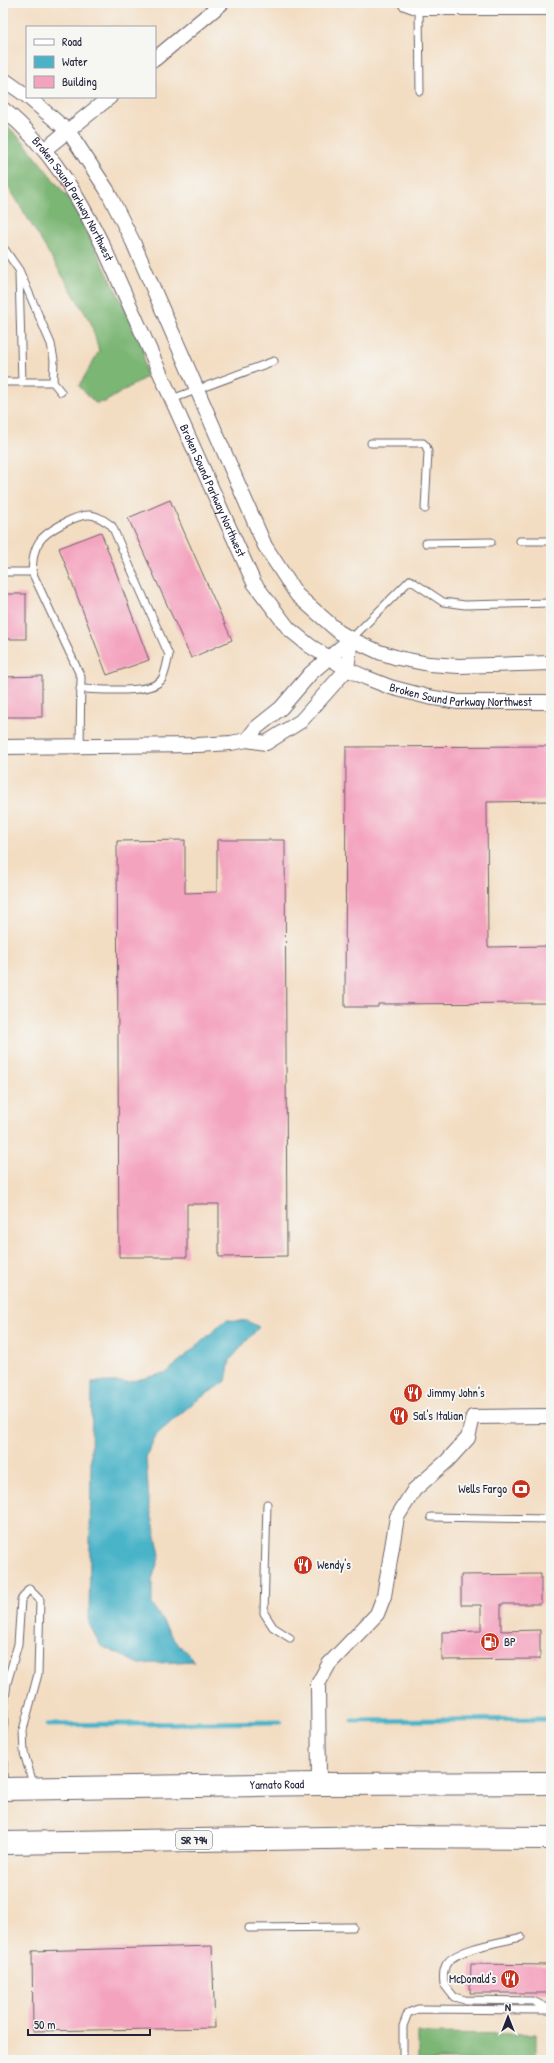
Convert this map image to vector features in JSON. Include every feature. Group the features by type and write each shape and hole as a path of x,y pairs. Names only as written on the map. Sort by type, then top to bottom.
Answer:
{"main road":[{"name":"Yamato Road","path":"3,1789 319,1784 551,1783"},
{"name":"SR 794","path":"3,1843 386,1837 551,1838"}],"street":[{"path":"156,58 222,3"},
{"path":"405,3 419,8 551,8"},
{"name":"Broken Sound Parkway Northwest","path":"3,79 26,96"},
{"name":"Broken Sound Parkway Northwest","path":"28,98 69,132 106,190 133,242 195,389 264,546 297,595 339,632 379,652 429,664 466,666 551,663"},
{"path":"44,150 69,132 109,98"},
{"name":"Broken Sound Parkway Northwest","path":"3,109 33,137 44,150 65,176 86,211 105,250 254,584 289,629 310,646 347,669 390,687 428,697 458,702 551,702"},
{"path":"247,740 256,728 281,708 329,657 351,639"},
{"path":"3,747 198,745 231,744 247,740 266,743 301,721 347,669 351,639"},
{"path":"319,1784 318,1684 329,1664 378,1614 384,1596 397,1517 405,1503 414,1490 447,1461 468,1438 473,1417 551,1416"}],"lane":[{"path":"419,8 420,92"},
{"path":"3,247 19,270 50,344 54,360 53,382 61,392"},
{"path":"19,270 22,382"},
{"path":"172,399 195,389 274,361"},
{"path":"3,382 53,382"},
{"path":"371,443 422,443 426,446 428,452 425,509"},
{"path":"80,689 138,689 153,686 162,680 169,655 112,526 101,518 89,514 74,519 45,534 34,552 32,572 81,677 80,689 80,746"},
{"path":"520,541 551,541"},
{"path":"426,543 491,542"},
{"path":"3,572 32,572"},
{"path":"351,639 410,580 443,602 465,605 551,603"},
{"path":"267,1504 264,1613 273,1627 290,1638"},
{"path":"431,1517 551,1519"},
{"path":"3,1785 4,1707 7,1683 18,1644 21,1600 29,1589 40,1600 38,1674 23,1730 24,1753 34,1789"},
{"path":"249,1928 353,1927"},
{"path":"521,1937 458,1954 448,1962 445,1968 444,1984 454,1997 465,2000 532,2000 551,2010"},
{"path":"403,2060 403,2026 408,2013 418,2009 551,2010"}],"green space":[{"path":"3,122 23,141 72,203 142,342 146,377 105,402 95,403 79,386 99,351 91,323 10,189 3,183"},
{"path":"418,2033 536,2034 536,2060 418,2060"}],"water":[{"path":"226,1320 247,1321 259,1327 230,1360 226,1381 193,1403 156,1435 146,1457 149,1503 160,1555 152,1579 152,1604 174,1640 195,1661 140,1664 101,1646 89,1624 92,1382 128,1382 166,1373"}],"building":[{"path":"170,500 232,640 191,658 128,518"},
{"path":"101,532 149,660 107,675 59,548"},
{"path":"3,594 26,594 26,639 3,639"},
{"path":"42,676 42,717 3,717 3,677"},
{"path":"551,746 551,801 487,802 488,947 551,946 551,1003 378,1004 378,1007 345,1007 346,747"},
{"path":"185,840 185,893 217,892 217,840 285,840 287,1256 219,1257 219,1204 187,1204 187,1257 119,1257 117,841"},
{"path":"541,1574 541,1604 501,1604 501,1631 540,1630 540,1659 442,1660 442,1632 481,1631 481,1605 461,1605 461,1575"},
{"path":"212,1946 215,2028 33,2031 32,1951"},
{"path":"471,1964 550,1965 550,1993 470,1993"}],"waterway":[{"path":"352,1721 551,1719"},
{"path":"47,1725 280,1722"}],"place":[{"name":"Jimmy John's","path":"413,1393"},
{"name":"Sal's Italian","path":"399,1416"},
{"name":"Wells Fargo","path":"521,1489"},
{"name":"Wendy's","path":"303,1565"},
{"name":"BP","path":"490,1642"},
{"name":"McDonald's","path":"510,1979"}]}
